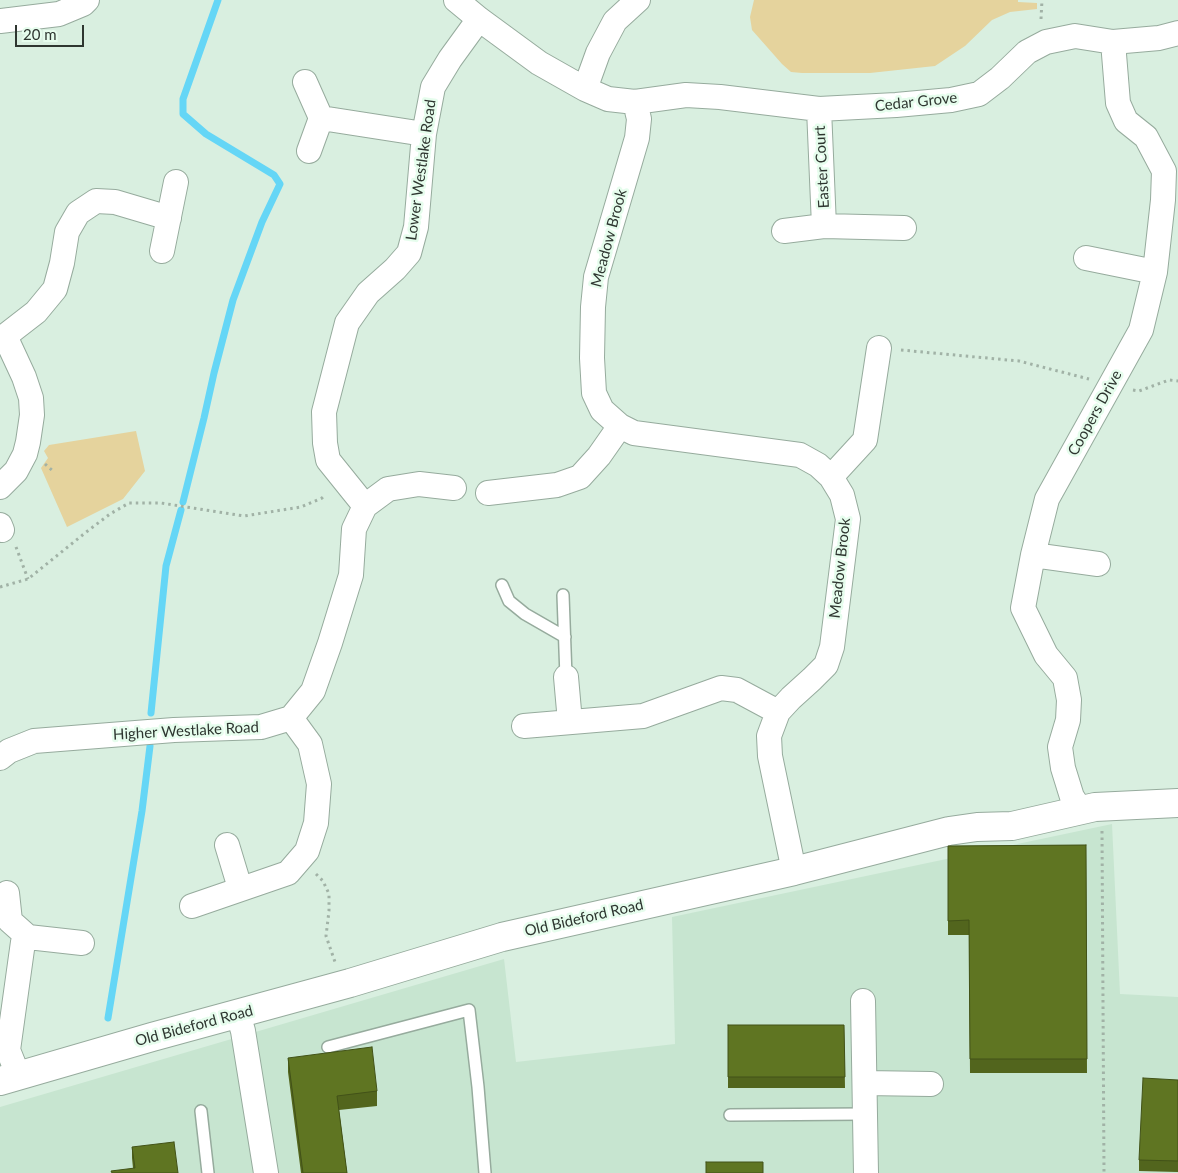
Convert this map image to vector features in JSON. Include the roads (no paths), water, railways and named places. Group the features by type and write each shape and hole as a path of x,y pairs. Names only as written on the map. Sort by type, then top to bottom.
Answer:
{"street":[{"path":"0,21 59,14 83,4 87,0"},
{"name":"Cedar Grove","path":"456,0 539,62 585,89 608,99 635,102 686,96 720,97 819,109 952,100 979,94 1000,78 1027,52 1046,42 1076,36 1113,42 1159,38 1178,33"},
{"path":"585,89 598,53 615,21 638,0"},
{"name":"Lower Westlake Road","path":"365,506 328,460 324,443 324,412 347,323 368,293 395,269 409,253 416,227 424,134 433,88 450,59 479,19"},
{"name":"Coopers Drive","path":"1088,808 1072,797 1063,768 1060,747 1068,720 1070,700 1065,678 1046,655 1023,608 1047,499 1141,330 1155,272 1163,200 1164,171 1146,137 1126,121 1118,103 1113,42"},
{"path":"305,82 321,118 309,151"},
{"name":"Meadow Brook","path":"635,102 639,119 637,138 596,277 593,307 592,358 594,393 602,410 620,426 634,433 800,455 818,465 830,477 842,495 848,519 832,647 826,665 778,712 769,736 770,756 794,871"},
{"name":"Easter Court","path":"819,109 824,226"},
{"path":"321,118 424,134"},
{"path":"162,251 176,182"},
{"path":"0,486 16,471 25,454 32,415 31,398 26,384 3,336 36,312 55,289 67,232 78,213 96,201 115,202 168,218"},
{"name":"Easter Court","path":"784,231 824,226 904,228"},
{"path":"1086,258 1155,272"},
{"path":"830,477 865,440 879,348"},
{"path":"488,493 557,485 580,477 599,456 620,426"},
{"path":"192,906 288,873 307,851 316,823 319,784 310,744 291,718 313,691 330,642 351,575 354,529 365,506 388,489 419,484 454,488"},
{"path":"1034,555 1098,564"},
{"path":"566,677 570,722"},
{"path":"524,726 643,716 720,688 737,690 778,712"},
{"name":"Higher Westlake Road","path":"0,758 9,750 34,741 174,730 261,727 291,718"},
{"name":"Old Bideford Road","path":"9,1078 350,983 502,937 794,871 949,831 977,827 1012,826 1088,808 1178,803"},
{"path":"227,845 240,888"},
{"path":"7,893 10,921 28,937 82,943"},
{"path":"9,1078 8,1050 23,942 28,937"},
{"path":"863,1001 866,1173"},
{"path":"238,1014 243,1031 266,1173"},
{"path":"864,1083 931,1084"}],"lane":[{"path":"502,586 509,601 525,614 565,637"},
{"path":"563,595 566,677"},
{"path":"328,1047 469,1010 485,1173"},
{"path":"201,1111 208,1173"},
{"path":"730,1115 864,1114"}],"waterway":[{"path":"183,502 233,300 262,222 280,184 274,175 206,134 183,114 183,99 218,0"},
{"path":"151,713 166,566 181,510"},
{"path":"108,1018 142,811 150,746"}]}
